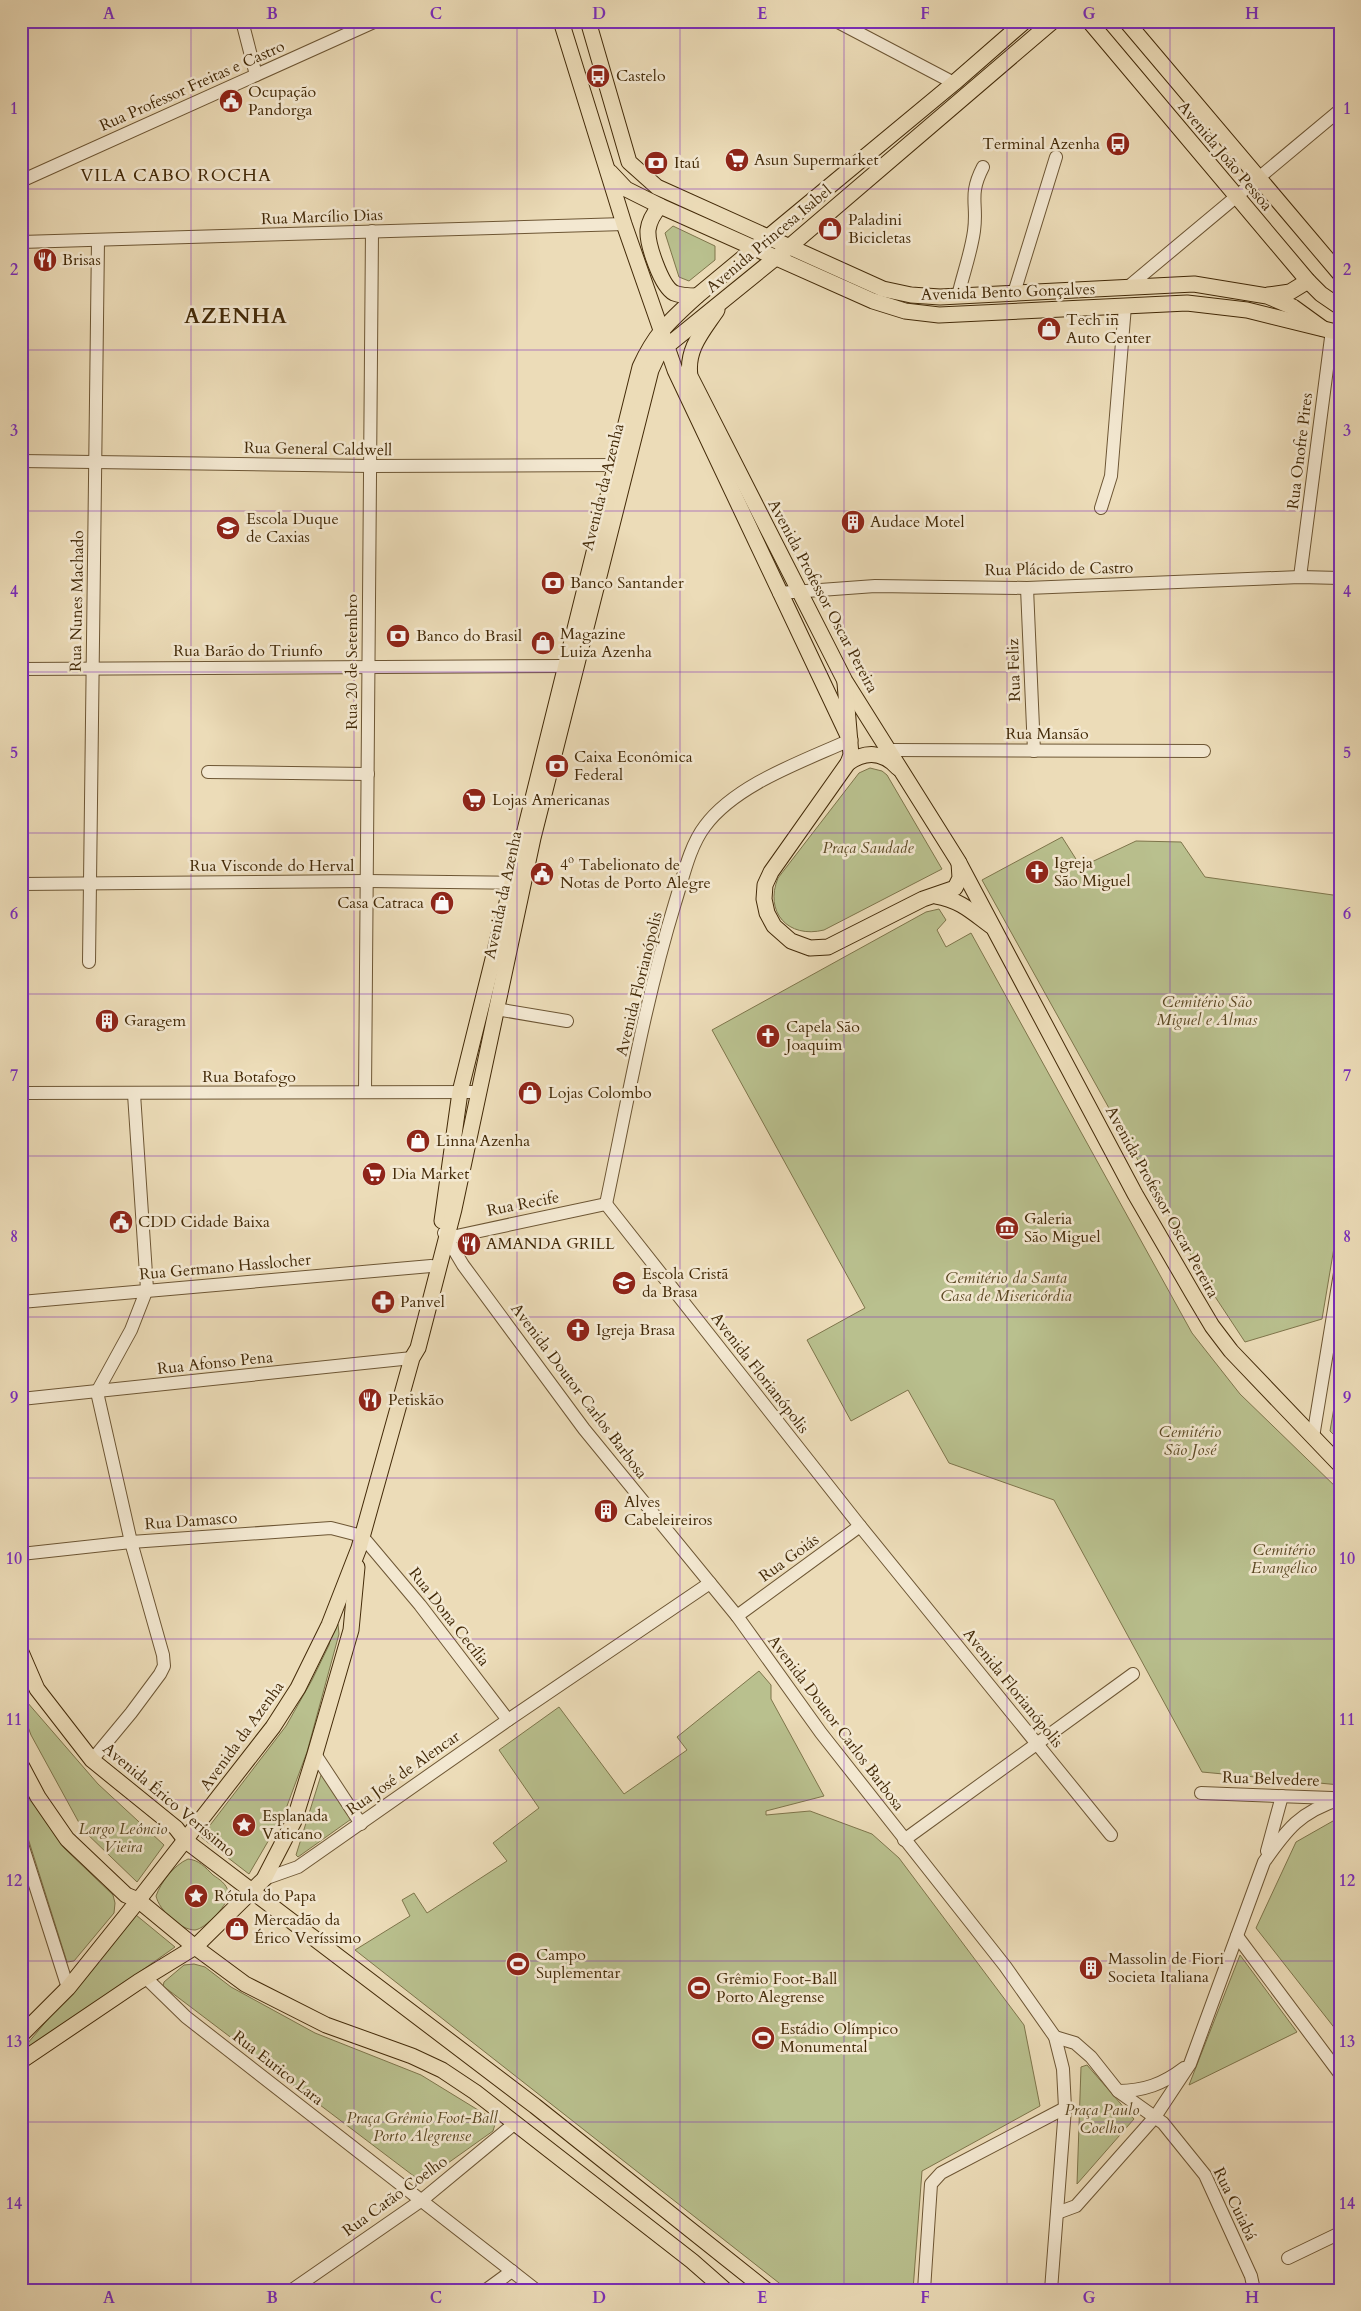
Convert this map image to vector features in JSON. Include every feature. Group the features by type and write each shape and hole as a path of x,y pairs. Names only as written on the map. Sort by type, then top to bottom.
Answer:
{"main road":[{"path":"561,21 624,224 667,346"},
{"name":"Avenida Bento Gonçalves","path":"588,21 629,162 657,187 883,288 911,295 940,297 1194,284 1267,296 1293,308 1331,330"},
{"name":"Avenida Princesa Isabel","path":"661,329 697,296 954,84 1025,21"},
{"name":"Avenida Princesa Isabel","path":"667,346 789,247 1053,21"},
{"name":"Avenida João Pessoa","path":"1089,21 1308,281 1321,294 1340,307"},
{"name":"Avenida João Pessoa","path":"1126,21 1340,274"},
{"name":"Avenida Bento Gonçalves","path":"607,170 626,189 660,206 775,258 873,300 905,311 939,315 1187,303 1247,310 1331,330"},
{"path":"660,206 650,221 648,230 659,274 673,292 697,296"},
{"path":"1267,296 1290,292 1308,281"},
{"name":"Avenida Professor Oscar Pereira","path":"724,298 692,348 689,366 690,376 845,681 958,861 1135,1194 1212,1326 1231,1351 1340,1465"},
{"name":"Avenida da Azenha","path":"138,1900 273,1728 298,1688 329,1625 360,1542 412,1358 418,1348 447,1238 496,1009 518,883 565,666 640,366 661,329"},
{"name":"Avenida da Azenha","path":"412,1358 410,1346 442,1223 460,1092 518,883 651,370 657,357 667,346"},
{"name":"Avenida Professor Oscar Pereira","path":"667,346 674,370 850,740"},
{"path":"845,681 851,747 848,763 771,872 765,885 764,899 767,913 774,926 791,941 810,948 828,947 923,899 955,888 958,883 958,861"},
{"path":"848,763 865,754 875,754 892,762 907,778"},
{"name":"Avenida Professor Oscar Pereira","path":"936,896 951,898 961,903 994,928"},
{"name":"Avenida da Azenha","path":"264,1879 294,1821 351,1630 360,1542"},
{"name":"Avenida Érico Veríssimo","path":"21,1652 38,1689 92,1760 176,1828 186,1840 535,2106 766,2290"},
{"path":"21,1765 38,1797 66,1839 126,1895 138,1900 195,1947 245,1984 274,2000 326,2025 412,2056 442,2070 475,2092 692,2261 725,2290"},
{"path":"21,2061 195,1947 253,1892 264,1879"},
{"path":"21,2035 68,1988 138,1900"}],"street":[{"path":"242,21 256,74"},
{"name":"Rua Professor Freitas e Castro","path":"21,181 376,21"},
{"path":"836,21 954,84"},
{"path":"1128,287 1340,110"},
{"path":"1014,293 1056,156"},
{"path":"958,296 974,234 974,192 976,180 983,167"},
{"name":"Rua Marcílio Dias","path":"21,242 624,224"},
{"name":"Rua 20 de Setembro","path":"365,1092 372,231"},
{"name":"Rua Nunes Machado","path":"89,962 98,240"},
{"path":"1102,508 1111,476 1125,306"},
{"name":"Rua Onofre Pires","path":"1300,577 1331,330"},
{"name":"Rua General Caldwell","path":"21,461 370,466 615,465"},
{"name":"Rua Plácido de Castro","path":"779,593 875,586 1027,588 1300,577 1340,578"},
{"name":"Rua Feliz","path":"1027,588 1034,751"},
{"name":"Rua Barão do Triunfo","path":"21,669 565,666"},
{"name":"Avenida Florianópolis","path":"850,740 754,785 720,809 701,832 688,863 660,952 606,1204 860,1526 1111,1835"},
{"name":"Rua Mansão","path":"890,750 1204,751"},
{"path":"208,772 368,774"},
{"name":"Rua Visconde do Herval","path":"21,884 367,881 518,883"},
{"path":"496,1009 567,1022"},
{"name":"Rua Botafogo","path":"21,1093 478,1092"},
{"path":"92,1760 132,1713 164,1666 163,1655 131,1542 97,1392 131,1330 147,1289 134,1094"},
{"name":"Rua Recife","path":"447,1238 606,1204"},
{"name":"Avenida Doutor Carlos Barbosa","path":"442,1223 447,1238 463,1265 584,1429 737,1616 822,1733 904,1840 1005,1966 1055,2037 1063,2070 1064,2108 1051,2290"},
{"name":"Rua Germano Hasslocher","path":"21,1302 147,1289 431,1266"},
{"path":"1313,1438 1340,1273"},
{"name":"Rua Afonso Pena","path":"21,1399 412,1358"},
{"name":"Rua Goiás","path":"737,1616 860,1526"},
{"name":"Rua Damasco","path":"21,1554 131,1542 331,1528 360,1542"},
{"name":"Rua Dona Cecília","path":"360,1542 420,1605 508,1720"},
{"name":"Rua José de Alencar","path":"264,1879 298,1868 508,1720 710,1583"},
{"path":"904,1840 1134,1674"},
{"path":"315,1754 361,1824"},
{"name":"Rua Belvedere","path":"1201,1793 1340,1799"},
{"path":"1057,2213 1076,2206 1155,2117 1190,2064 1264,1862 1282,1796"},
{"path":"1264,1862 1281,1838 1306,1813 1340,1799"},
{"path":"21,1841 27,1878 68,1988"},
{"path":"1236,1936 1340,2074"},
{"name":"Rua Eurico Lara","path":"146,1978 186,2017 536,2290"},
{"path":"1055,2037 1075,2043 1091,2057 1118,2091 1155,2117"},
{"path":"1118,2091 1146,2089 1172,2076 1190,2064"},
{"path":"924,2290 932,2184 941,2173 1064,2108"},
{"name":"Rua Cuiabá","path":"1155,2117 1163,2123 1205,2174 1251,2276 1254,2290"},
{"name":"Rua Catão Coelho","path":"292,2290 422,2200 514,2124"},
{"path":"1288,2258 1340,2233"},
{"path":"486,2290 512,2271"}],"green space":[{"path":"673,226 715,246 715,260 689,281 679,277 665,233"},
{"name":"Praça Saudade","path":"870,768 882,771 887,775 942,869 824,930 811,932 790,926 782,920 774,902 774,890 778,878 859,773"},
{"name":"Cemitério São Miguel e Almas","path":"1062,837 1081,867 1136,841 1181,842 1205,877 1340,896 1340,1212 1322,1319 1245,1342 1208,1286 982,880"},
{"name":"Cemitério da Santa Casa de Misericórdia","path":"939,909 946,920 937,930 946,947 971,933 1192,1333 1240,1394 1340,1491 1340,1785 1202,1772 1054,1500 949,1463 908,1390 851,1421 807,1340 865,1308 712,1030 926,912"},
{"path":"1340,1372 1340,1441 1330,1431"},
{"path":"338,1624 339,1634 307,1752 284,1814 249,1874 201,1837 286,1726 312,1680 329,1645 332,1631"},
{"name":"Grêmio Foot-Ball Porto Alegrense","path":"759,1671 771,1685 771,1699 824,1796 766,1811 766,1815 810,1811 872,1834 899,1858 1024,2025 1040,2106 922,2171 913,2290 788,2290 355,1950 410,1916 402,1900 414,1893 427,1913 507,1861 493,1843 539,1808 499,1750 559,1707 624,1794 687,1750 677,1737"},
{"name":"Largo Leôncio Vieira","path":"21,1690 27,1702 98,1784 164,1845 137,1882 83,1830 31,1735 21,1708"},
{"path":"331,1769 361,1812 298,1857 296,1855 322,1772"},
{"path":"21,1782 64,1848 113,1895 115,1903 114,1913 74,1961 67,1962 21,1816"},
{"path":"1340,1817 1340,2035 1256,1928 1296,1842"},
{"path":"188,1859 199,1862 224,1884 228,1892 228,1897 222,1909 205,1925 195,1930 183,1927 171,1918 161,1907 156,1896 169,1874"},
{"path":"136,1915 175,1947 32,2048 26,2048 27,2044"},
{"path":"1240,1955 1297,2032 1189,2085"},
{"name":"Praça Grêmio Foot-Ball Porto Alegrense","path":"194,1964 205,1967 231,1987 315,2033 421,2075 496,2121 493,2131 427,2178 415,2177 163,1986 164,1982 184,1965"},
{"name":"Praça Paulo Coelho","path":"1087,2065 1134,2119 1077,2184 1081,2067"}],"place":[{"name":"Castelo","path":"598,76"},
{"name":"Ocupação Pandorga","path":"231,101"},
{"name":"Terminal Azenha","path":"1118,144"},
{"name":"Asun Supermarket","path":"737,160"},
{"name":"Itaú","path":"656,163"},
{"name":"Paladini Bicicletas","path":"830,229"},
{"name":"Brisas","path":"45,260"},
{"name":"Tech in Auto Center","path":"1049,329"},
{"name":"Audace Motel","path":"853,522"},
{"name":"Escola Duque de Caxias","path":"228,528"},
{"name":"Banco Santander","path":"553,583"},
{"name":"Banco do Brasil","path":"398,636"},
{"name":"Magazine Luiza Azenha","path":"543,643"},
{"name":"Caixa Econômica Federal","path":"557,766"},
{"name":"Lojas Americanas","path":"474,800"},
{"name":"Igreja São Miguel","path":"1037,872"},
{"name":"4º Tabelionato de Notas de Porto Alegre","path":"542,874"},
{"name":"Casa Catraca","path":"442,903"},
{"name":"Garagem","path":"107,1021"},
{"name":"Capela São Joaquim","path":"768,1036"},
{"name":"Lojas Colombo","path":"530,1093"},
{"name":"Linna Azenha","path":"418,1141"},
{"name":"Dia Market","path":"374,1174"},
{"name":"CDD Cidade Baixa","path":"121,1222"},
{"name":"Galeria São Miguel","path":"1007,1228"},
{"name":"AMANDA GRILL","path":"469,1244"},
{"name":"Escola Cristã da Brasa","path":"624,1283"},
{"name":"Panvel","path":"383,1302"},
{"name":"Igreja Brasa","path":"578,1330"},
{"name":"Petiskão","path":"370,1400"},
{"name":"Alves Cabeleireiros","path":"606,1511"},
{"name":"Esplanada Vaticano","path":"244,1825"},
{"name":"Rótula do Papa","path":"196,1896"},
{"name":"Mercadão da Érico Veríssimo","path":"237,1929"},
{"name":"Campo Suplementar","path":"518,1964"},
{"name":"Massolin de Fiori Societa Italiana","path":"1091,1968"},
{"name":"Grêmio Foot-Ball Porto Alegrense","path":"699,1988"},
{"name":"Estádio Olímpico Monumental","path":"763,2038"}],"district":[{"name":"VILA CABO ROCHA","path":"176,175"},
{"name":"AZENHA","path":"236,316"}],"park label":[{"name":"Cemitério São José","path":"1190,1441"},
{"name":"Cemitério Evangélico","path":"1284,1559"}]}
